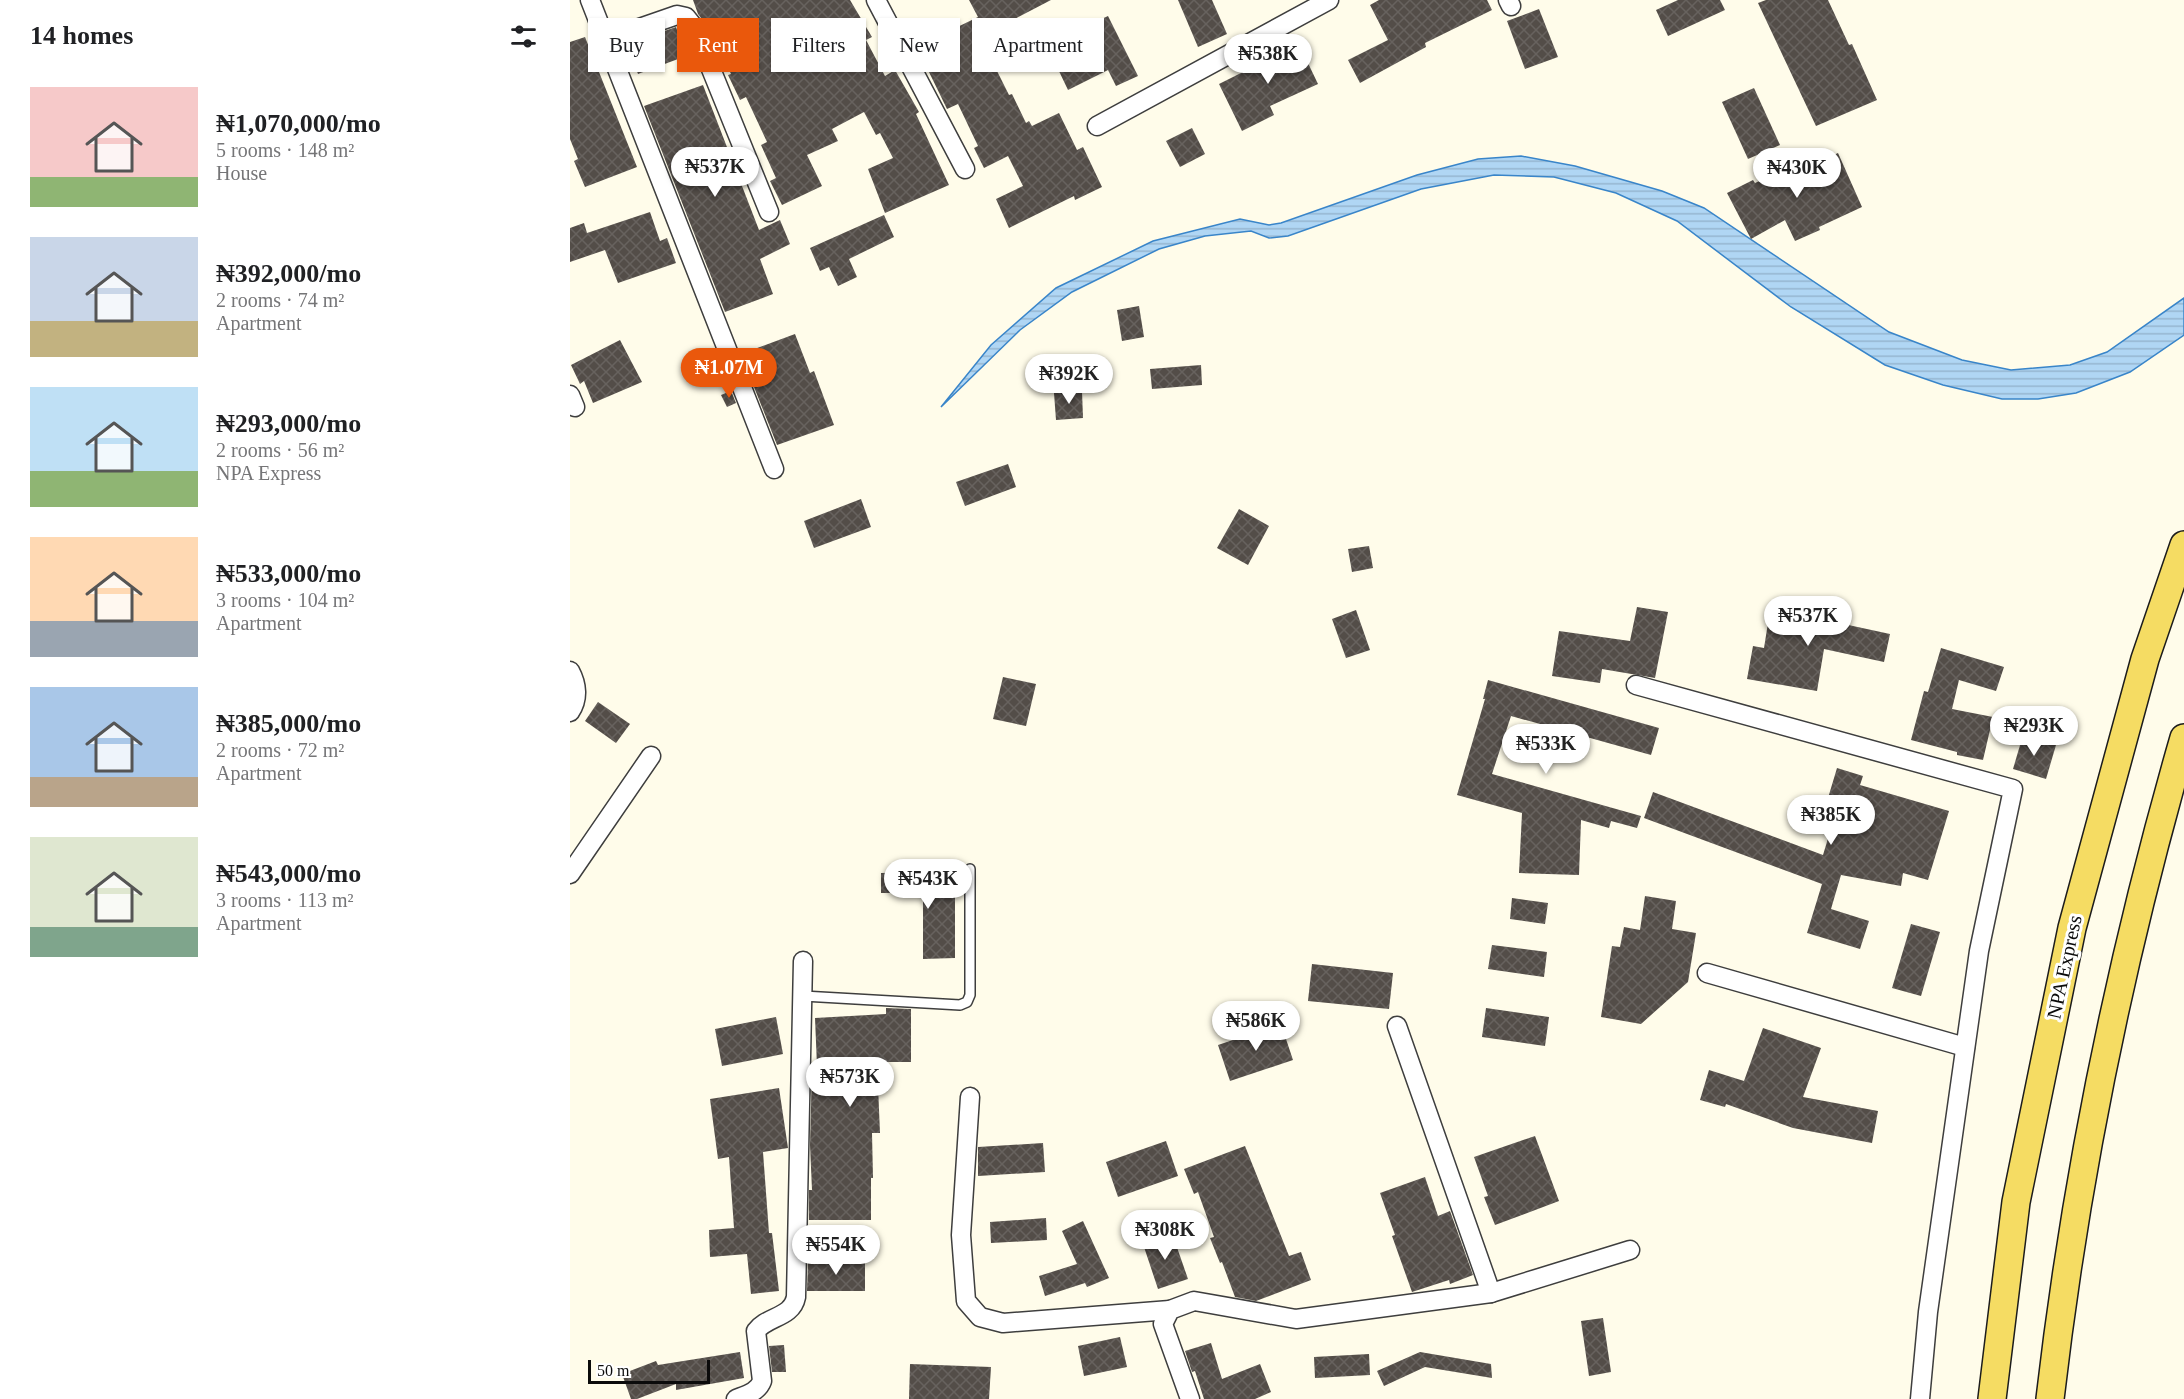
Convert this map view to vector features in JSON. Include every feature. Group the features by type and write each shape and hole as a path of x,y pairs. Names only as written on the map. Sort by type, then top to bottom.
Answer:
{"main road":[{"name":"NPA Express","path":"1992,1399 2016,1203 2072,928 2145,659 2184,545"},
{"path":"2050,1399 2083,1165 2145,881 2184,738"}],"street":[{"path":"590,0 597,18"},
{"path":"876,0 965,169"},
{"path":"1097,126 1329,0"},
{"path":"665,19 676,15 686,17 694,27 769,213"},
{"path":"618,72 774,469"},
{"path":"570,670 576,681 575,704 570,712"},
{"path":"1636,685 2013,789 1978,951 1928,1312 1920,1399"},
{"path":"570,874 651,756"},
{"path":"736,1399 755,1391 762,1381 756,1331 760,1326 790,1311 795,1304 803,961"},
{"path":"1707,973 1965,1047"},
{"path":"1397,1026 1491,1293"},
{"path":"970,1097 961,1235 966,1301 980,1317 1003,1323 1170,1310 1194,1301 1296,1319 1491,1293 1630,1250"},
{"path":"1170,1310 1163,1324 1190,1399"}],"lane":[{"path":"803,996 960,1005 967,1002 970,994 970,869"}],"water":[{"path":"1521,156 1575,166 1662,191 1704,208 1889,332 1962,360 2011,370 2070,365 2107,352 2184,298 2184,335 2130,372 2076,393 2038,399 2002,399 1943,385 1885,365 1791,307 1677,221 1616,193 1554,177 1494,175 1421,189 1288,236 1269,238 1251,231 1205,236 1159,249 1072,292 1020,330 941,407 991,345 1056,288 1153,241 1240,219 1269,225 1281,223 1417,175 1478,159"}],"building":[{"path":"693,0 850,0 861,18 771,18 771,72 866,72 866,40 878,63 878,72 883,72 885,76 896,72 919,112 916,114 949,185 885,213 868,169 893,158 880,133 876,135 864,112 832,129 838,141 807,155 822,186 782,205 770,181 776,178 761,145 767,142 746,97 740,100 728,75 731,74 730,72 759,72 759,18 701,18"},
{"path":"969,0 1051,0 1016,18 976,18 978,17"},
{"path":"1178,0 1212,0 1227,34 1198,47"},
{"path":"1379,0 1487,0 1492,10 1425,43 1426,47 1360,83 1348,60 1388,40 1370,5"},
{"path":"1678,0 1720,0 1725,10 1668,36 1656,10"},
{"path":"1766,0 1828,0 1849,45 1852,44 1877,100 1816,126 1758,3"},
{"path":"1539,9 1558,57 1525,69 1507,21"},
{"path":"1108,16 1138,76 1116,86 1108,70 1104,72 1104,18"},
{"path":"972,20 972,72 998,72 1009,95 1012,94 1026,123 1029,121 1032,126 1059,113 1077,150 1083,147 1102,187 1075,200 1074,196 1009,228 996,199 1023,186 1008,156 984,168 974,148 978,146 958,104 947,109 929,72 960,72 960,26"},
{"path":"676,27 677,30 677,59 665,64 665,31"},
{"path":"866,27 872,37 866,40"},
{"path":"585,37 588,44 588,72 599,72 637,167 585,187 574,161 578,159 570,139 570,42"},
{"path":"1297,40 1318,84 1270,106 1274,115 1242,131 1219,84 1271,58 1268,53"},
{"path":"1059,72 1104,72 1068,90"},
{"path":"703,85 759,230 780,220 790,244 760,259 773,294 725,312 644,106"},
{"path":"1754,88 1780,145 1748,159 1722,102"},
{"path":"1192,128 1205,154 1180,167 1166,141"},
{"path":"1838,153 1862,207 1795,241 1785,220 1751,239 1727,193 1753,180 1755,183 1792,166 1795,173"},
{"path":"650,212 660,241 667,238 676,263 618,283 605,250 570,262 570,228 584,223 587,233"},
{"path":"884,215 894,237 849,259 857,277 838,286 829,267 820,271 810,248"},
{"path":"1139,306 1144,337 1122,341 1117,310"},
{"path":"795,334 810,373 814,371 834,425 777,445 741,354"},
{"path":"620,340 642,382 593,403 584,381 580,384 571,365"},
{"path":"1201,365 1202,385 1152,389 1150,369"},
{"path":"731,391 736,403 727,407 721,395"},
{"path":"1082,391 1083,418 1056,420 1054,393"},
{"path":"1008,464 1016,487 965,506 956,482"},
{"path":"861,499 871,527 814,548 804,521"},
{"path":"1239,509 1269,526 1248,565 1217,548"},
{"path":"1369,546 1373,568 1352,572 1348,549"},
{"path":"1771,604 1817,611 1816,618 1890,634 1884,662 1824,649 1817,691 1747,679 1753,646 1764,648"},
{"path":"1637,607 1668,612 1655,678 1602,669 1600,683 1552,676 1559,631 1630,641"},
{"path":"1356,610 1370,650 1346,658 1332,619"},
{"path":"1941,648 2004,667 1996,691 1959,680 1952,709 1993,717 1983,760 1957,755 1957,752 1911,740 1924,691 1928,692"},
{"path":"1003,677 1036,684 1026,726 993,719"},
{"path":"1488,680 1659,728 1651,755 1511,716 1492,774 1641,816 1637,828 1611,821 1609,828 1581,820 1579,875 1519,873 1522,813 1457,795 1485,699 1483,699"},
{"path":"598,702 630,724 616,743 585,721"},
{"path":"2023,735 2056,745 2046,779 2013,769"},
{"path":"1837,768 1863,776 1860,785 1949,811 1928,880 1903,873 1901,886 1841,875 1831,909 1869,921 1860,949 1807,933 1822,884 1644,818 1653,792 1823,855 1839,802 1828,798"},
{"path":"941,872 941,896 955,896 955,958 923,959 923,893 881,893 881,873"},
{"path":"1645,896 1676,901 1672,929 1696,933 1688,982 1641,1024 1601,1017 1612,946 1620,947 1624,927 1640,930"},
{"path":"1512,898 1548,903 1545,924 1510,919"},
{"path":"1911,924 1940,932 1921,996 1892,988"},
{"path":"1492,945 1547,952 1544,977 1488,969"},
{"path":"1312,964 1393,973 1389,1009 1308,1001"},
{"path":"886,1008 911,1009 911,1062 877,1062 880,1133 872,1133 871,1220 809,1220 809,1190 812,1190 810,1145 812,1066 817,1066 815,1018 886,1014"},
{"path":"1486,1008 1549,1017 1545,1046 1482,1037"},
{"path":"776,1017 783,1054 722,1066 715,1029"},
{"path":"1281,1024 1293,1060 1230,1081 1218,1045"},
{"path":"1763,1028 1821,1048 1803,1097 1878,1111 1872,1143 1793,1128 1726,1104 1725,1107 1700,1100 1709,1070 1744,1081"},
{"path":"779,1088 788,1148 763,1152 769,1233 772,1233 779,1291 751,1294 747,1254 710,1257 709,1230 734,1228 729,1157 718,1159 710,1099"},
{"path":"1535,1136 1559,1201 1495,1225 1484,1197 1488,1196 1474,1157"},
{"path":"1166,1141 1178,1176 1118,1197 1106,1162"},
{"path":"1043,1143 1045,1172 978,1176 978,1147"},
{"path":"1245,1146 1289,1256 1301,1252 1311,1280 1256,1301 1235,1297 1210,1238 1214,1237 1198,1192 1194,1194 1184,1169"},
{"path":"1425,1177 1438,1216 1450,1211 1473,1275 1450,1284 1449,1280 1412,1292 1392,1236 1395,1235 1380,1193"},
{"path":"1046,1218 1047,1240 991,1243 990,1222"},
{"path":"1083,1221 1109,1278 1087,1287 1085,1283 1045,1296 1039,1276 1077,1264 1062,1231"},
{"path":"1172,1233 1188,1279 1158,1289 1143,1244"},
{"path":"808,1260 865,1261 865,1291 807,1291"},
{"path":"1603,1318 1611,1372 1589,1376 1581,1321"},
{"path":"1120,1337 1127,1367 1084,1376 1078,1346"},
{"path":"1211,1343 1222,1379 1260,1364 1271,1392 1255,1399 1204,1399 1195,1371 1192,1372 1185,1351"},
{"path":"784,1345 786,1372 772,1372 769,1346"},
{"path":"740,1352 744,1378 676,1390 676,1384 637,1399 631,1399 622,1374 656,1361 658,1365"},
{"path":"1420,1352 1491,1364 1492,1378 1425,1367 1384,1386 1377,1371"},
{"path":"1369,1354 1370,1375 1315,1378 1314,1357"},
{"path":"910,1364 991,1367 989,1399 909,1399"}]}
